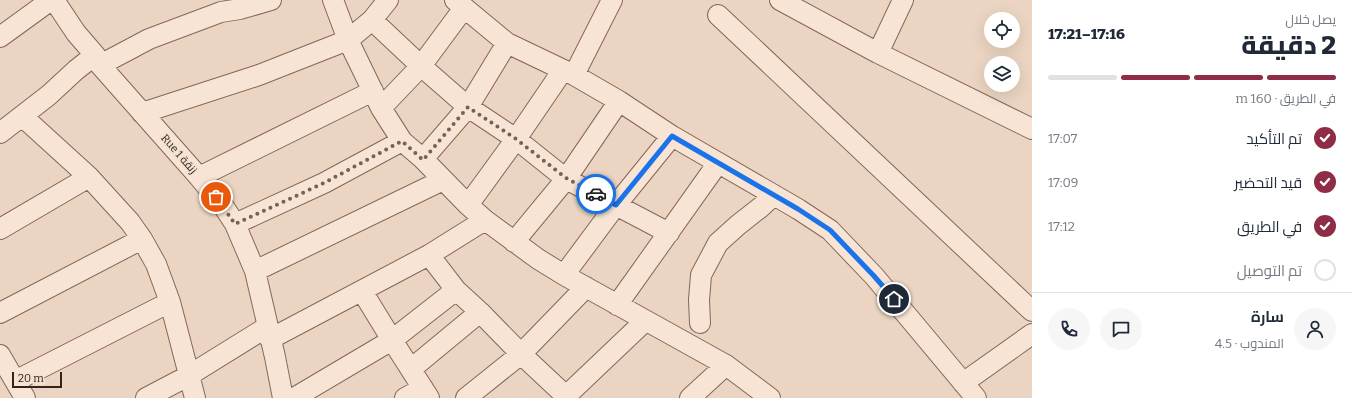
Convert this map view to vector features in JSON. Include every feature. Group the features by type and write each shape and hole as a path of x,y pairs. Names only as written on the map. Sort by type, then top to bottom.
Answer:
{"street":[{"path":"0,37 51,0"},
{"name":"Rue 1 زنقة","path":"54,0 76,33 142,113 224,207 235,224 255,271 283,398"},
{"path":"0,132 49,95 76,70 149,39 219,6 240,9 271,0"},
{"path":"333,0 348,40 377,100 402,141 468,205 485,220 538,260 645,321 726,364 770,398"},
{"path":"142,113 259,75 348,40 372,20 388,0"},
{"path":"468,205 516,139 568,72 612,0"},
{"path":"780,0 878,53 1032,129"},
{"path":"878,53 903,0"},
{"path":"199,177 377,100 420,66 459,4 507,43 568,72 619,101 672,136 798,209 830,230 874,276 976,398"},
{"path":"718,15 1032,311"},
{"path":"372,20 420,66 468,107 516,139 566,178 669,233"},
{"path":"423,160 468,107 507,43"},
{"path":"514,242 566,178 619,101"},
{"path":"22,116 89,178 130,222 142,240 156,264 170,302 194,398"},
{"path":"564,275 616,205 672,136"},
{"path":"235,224 324,183 402,141"},
{"path":"617,305 718,163"},
{"path":"0,229 89,178"},
{"path":"255,271 443,180"},
{"path":"700,323 699,300 701,275 718,243 774,195"},
{"path":"146,398 268,333 362,290 429,255 485,220"},
{"path":"0,313 142,240"},
{"path":"429,255 456,290 566,398 594,368 645,321"},
{"path":"466,398 521,354 586,287"},
{"path":"362,290 426,393 405,398"},
{"path":"294,398 392,340 456,290"},
{"path":"15,381 170,302"},
{"path":"411,369 480,312"},
{"path":"963,383 1032,334"},
{"path":"0,355 25,398"},
{"path":"690,398 726,364"}],"way so far":[{"path":"216,197 235,224 324,183 402,141 423,160 468,107 516,139 566,178 596,194"}],"route":[{"path":"596,194 616,205 672,136 798,209 830,230 894,299"}]}
